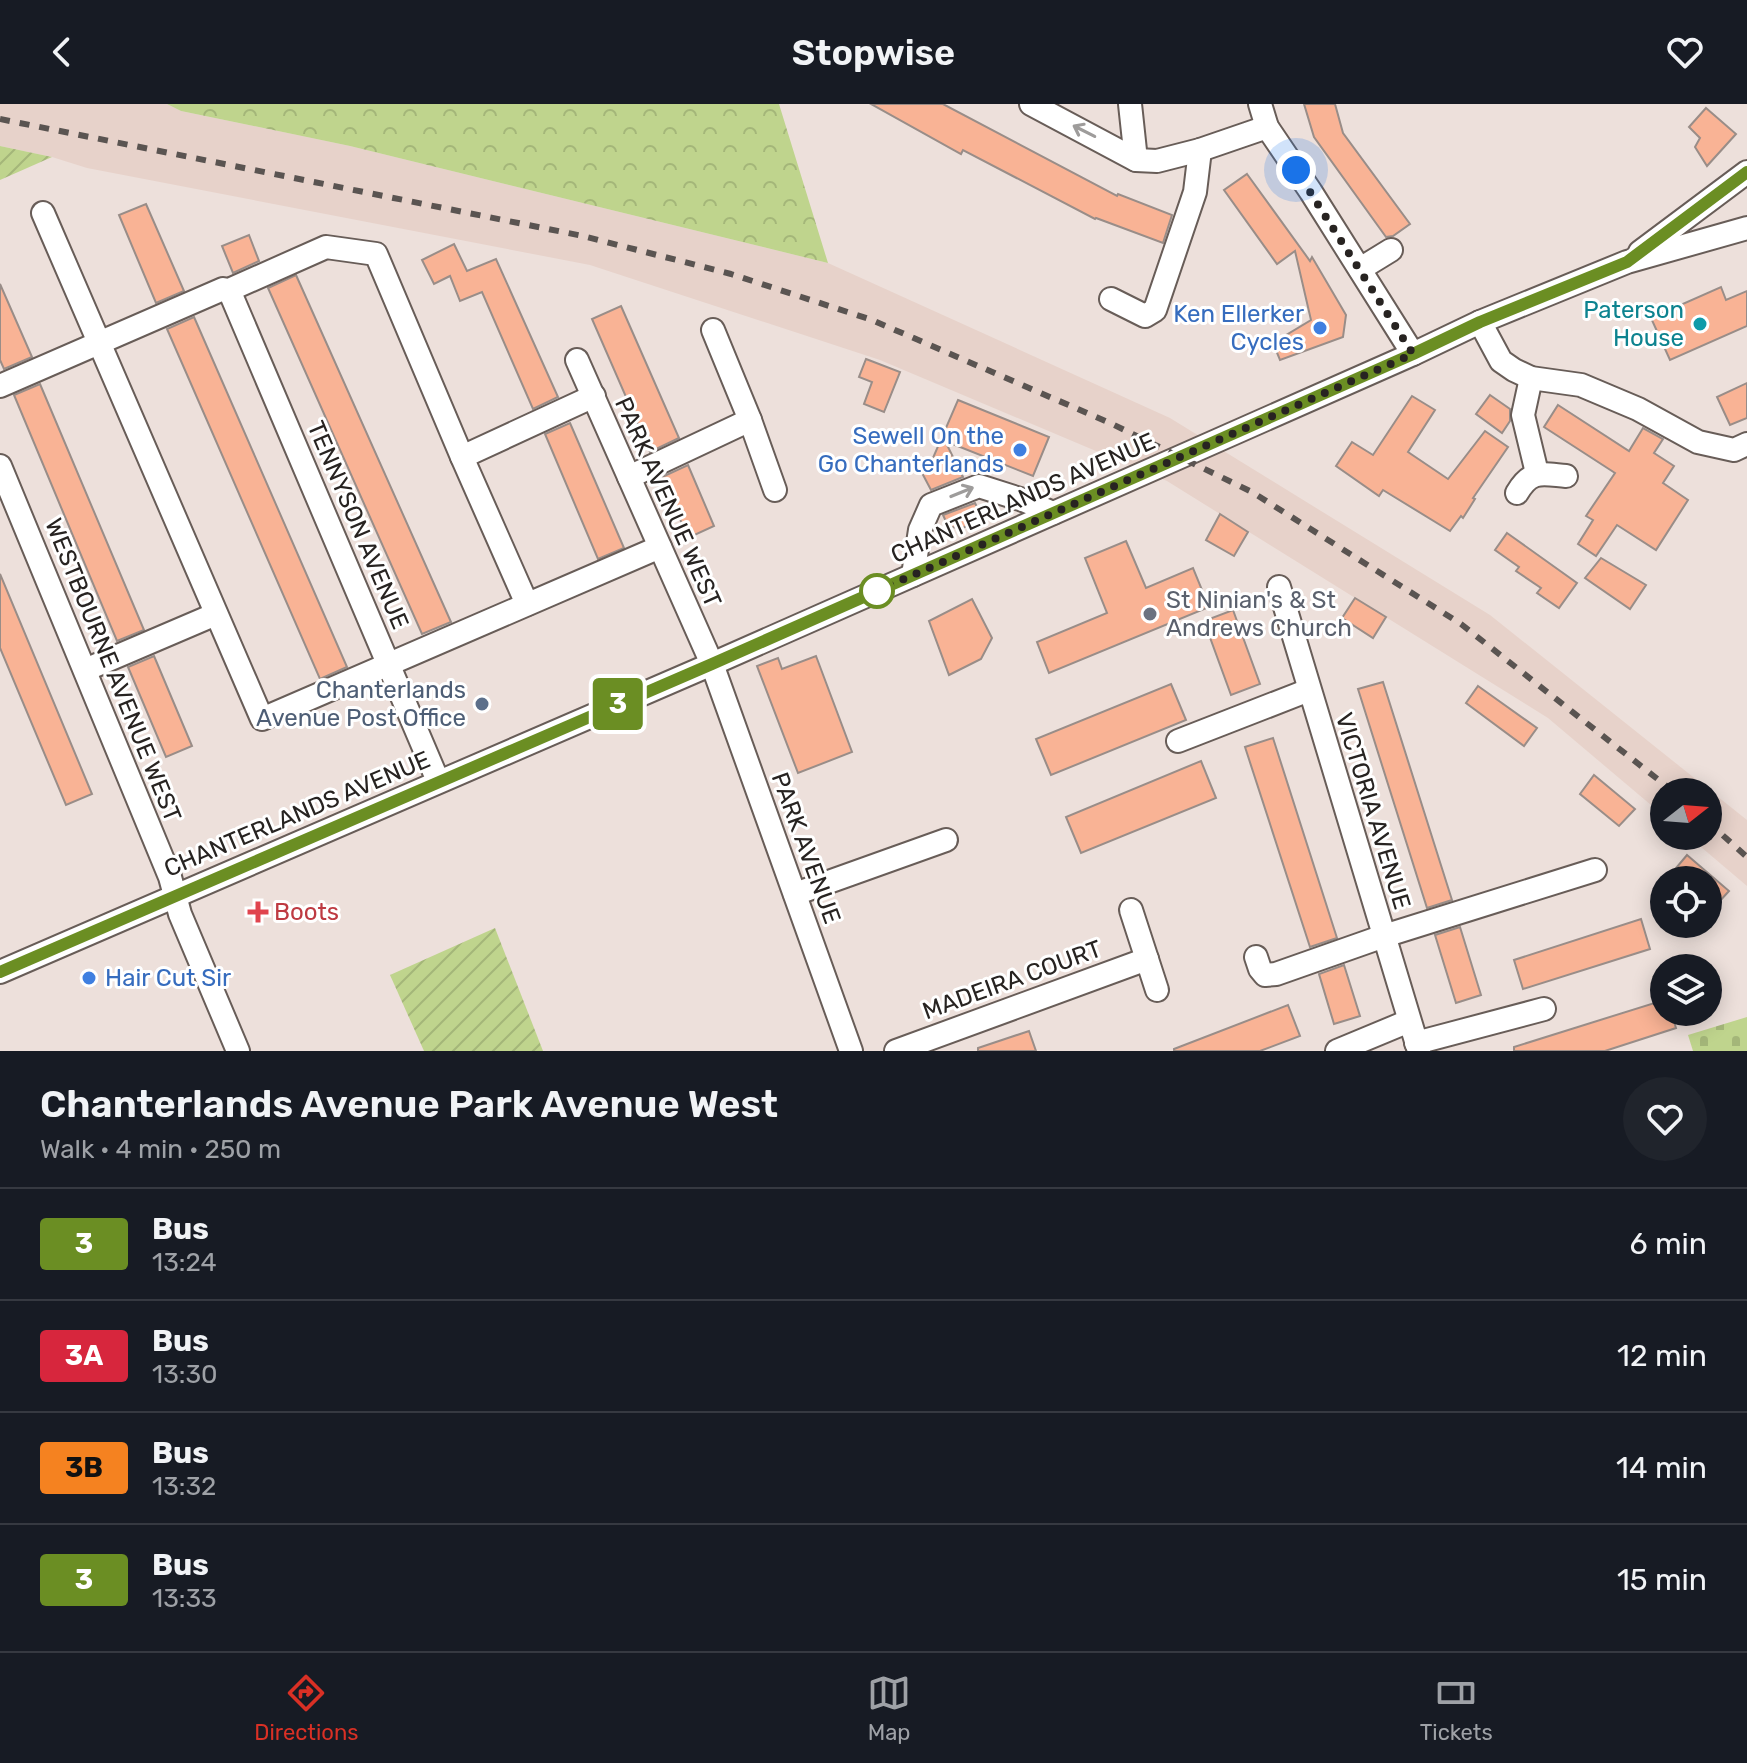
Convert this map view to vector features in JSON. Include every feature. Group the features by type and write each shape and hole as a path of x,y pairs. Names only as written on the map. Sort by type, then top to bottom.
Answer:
{"street":[{"path":"1031,104 1136,160 1157,161 1267,127"},
{"path":"1130,104 1136,160"},
{"path":"1260,104 1267,127 1413,354"},
{"path":"1111,299 1145,316 1155,310 1195,192 1200,150"},
{"name":"CHANTERLANDS AVENUE","path":"1627,262 1747,172"},
{"path":"43,213 262,719 660,547"},
{"name":"CHANTERLANDS AVENUE","path":"0,972 712,664 1480,322 1627,262 1747,228"},
{"path":"0,386 326,247 376,254 527,604"},
{"path":"1360,269 1391,250"},
{"name":"TENNYSON AVENUE","path":"229,290 438,781"},
{"path":"1480,322 1501,361 1531,378 1581,385 1638,409 1698,442 1734,450 1747,444"},
{"path":"713,330 775,490"},
{"name":"PARK AVENUE WEST","path":"577,360 712,664"},
{"path":"1531,378 1523,415 1537,473"},
{"path":"462,457 594,396"},
{"path":"629,477 750,420"},
{"name":"WESTBOURNE AVENUE WEST","path":"0,466 170,877 180,914 238,1051"},
{"path":"1517,493 1524,481 1537,473 1566,476"},
{"path":"913,575 924,503 979,486 1053,513"},
{"name":"VICTORIA AVENUE","path":"1279,587 1418,1047"},
{"path":"85,670 216,614"},
{"name":"PARK AVENUE","path":"712,664 851,1051"},
{"path":"1178,741 1309,690"},
{"path":"795,894 946,840"},
{"path":"1256,957 1265,975 1276,974 1384,936 1595,870"},
{"path":"1131,910 1157,990"},
{"name":"MADEIRA COURT","path":"896,1051 1147,959"},
{"path":"1418,1047 1544,1009"},
{"path":"1337,1051 1409,1021"}],"shaded area":[{"path":"0,104 167,104 181,111 350,146 828,263 1170,418 1490,615 1694,778 1650,778 1650,804 1548,718 1167,481 880,360 590,265 87,168 0,146"},
{"path":"1722,800 1747,820 1747,886 1705,850 1722,850"}],"green space":[{"path":"167,104 779,104 828,263 350,146 181,111"},
{"path":"0,146 52,157 0,180"},
{"path":"495,928 543,1051 424,1051 390,975"},
{"path":"1747,1017 1747,1051 1693,1051 1688,1035"}],"building":[{"path":"871,104 943,104 1117,196 1172,215 1163,243 1095,219 963,150 961,154"},
{"path":"1304,104 1335,104 1343,133 1410,224 1393,236 1386,237 1314,137"},
{"path":"1706,108 1736,134 1707,166 1695,147 1700,138 1689,127"},
{"path":"1247,174 1310,261 1312,257 1346,315 1343,337 1280,360 1273,343 1311,320 1295,251 1277,264 1224,190"},
{"path":"146,204 184,291 156,303 119,215"},
{"path":"249,235 259,261 233,273 222,246"},
{"path":"454,244 467,271 496,259 558,397 533,409 482,292 460,301 450,276 434,284 422,260"},
{"path":"296,275 451,622 422,634 268,288"},
{"path":"0,284 32,357 4,369 0,360"},
{"name":"Paterson House","path":"1721,287 1726,300 1747,291 1747,326 1670,360 1651,318"},
{"path":"621,306 679,438 650,452 592,319"},
{"path":"194,317 347,667 320,679 167,329"},
{"path":"866,359 900,372 884,412 864,404 872,382 859,377"},
{"name":"Paterson House","path":"1747,383 1747,418 1730,425 1717,397"},
{"path":"40,384 144,630 117,641 14,395"},
{"path":"1490,395 1510,409 1510,421 1502,433 1476,414"},
{"path":"1412,396 1435,410 1408,452 1448,479 1485,431 1508,447 1463,518 1461,516 1450,531 1383,490 1379,496 1336,466 1352,442 1373,455"},
{"path":"958,400 1049,437 1033,476 945,441 963,477 931,490 921,471 933,458"},
{"path":"1558,405 1629,451 1643,428 1663,439 1654,453 1674,466 1663,483 1688,500 1656,550 1617,525 1596,556 1578,544 1593,520 1586,516 1615,473 1544,427"},
{"path":"570,423 624,548 598,559 545,434"},
{"path":"688,465 714,526 688,538 662,477"},
{"path":"975,503 979,511 974,522 961,529 948,526 943,515"},
{"path":"1220,514 1248,532 1234,556 1206,540"},
{"path":"1507,533 1577,583 1559,608 1537,593 1541,588 1516,571 1519,567 1495,550"},
{"name":"St Ninian's & St Andrews Church","path":"1126,541 1146,588 1193,568 1209,607 1049,673 1037,642 1107,613 1085,558"},
{"path":"1601,558 1646,585 1630,609 1585,578"},
{"path":"0,574 92,794 66,805 0,648"},
{"path":"1355,598 1386,617 1373,638 1342,618"},
{"path":"972,599 992,638 981,659 949,675 929,621"},
{"path":"1233,610 1260,684 1231,695 1204,621"},
{"path":"154,656 192,746 166,757 128,667"},
{"path":"816,656 852,752 798,773 757,666 778,658 782,669"},
{"path":"1383,682 1452,900 1427,908 1358,689"},
{"path":"1171,684 1186,720 1051,775 1036,739"},
{"path":"1478,686 1537,728 1524,746 1466,703"},
{"path":"1273,738 1337,938 1310,947 1245,747"},
{"path":"1201,761 1216,798 1081,853 1066,817"},
{"path":"1594,775 1635,809 1619,826 1580,794"},
{"path":"1687,855 1700,866 1678,866"},
{"path":"1722,885 1729,891 1722,899"},
{"path":"1641,919 1650,949 1523,989 1514,960"},
{"path":"1460,927 1481,995 1456,1003 1435,935"},
{"path":"1344,965 1360,1016 1334,1024 1319,974"},
{"path":"1650,1004 1650,1026 1676,1028 1605,1051 1514,1051 1514,1047"},
{"path":"1288,1005 1300,1036 1260,1051 1174,1051 1174,1049"},
{"path":"1029,1031 1036,1051 978,1051 978,1048"}],"railway":[{"path":"0,119 583,236 731,274 872,320 1110,423 1252,492 1461,624 1656,778"},
{"path":"1722,835 1747,857"}],"bus line":[{"name":"3","path":"0,972 712,664 1480,322 1627,262 1747,172"}],"place":[{"name":"Paterson House","path":"1700,324"},
{"name":"Ken Ellerker Cycles","path":"1320,328"},
{"name":"Sewell On the Go Chanterlands","path":"1020,450"},
{"name":"St Ninian's & St Andrews Church","path":"1150,614"},
{"name":"Chanterlands Avenue Post Office","path":"482,704"},
{"name":"Boots","path":"258,912"},
{"name":"Hair Cut Sir","path":"89,978"}],"route":[{"path":"877,591 1413,354 1296,170"}]}
